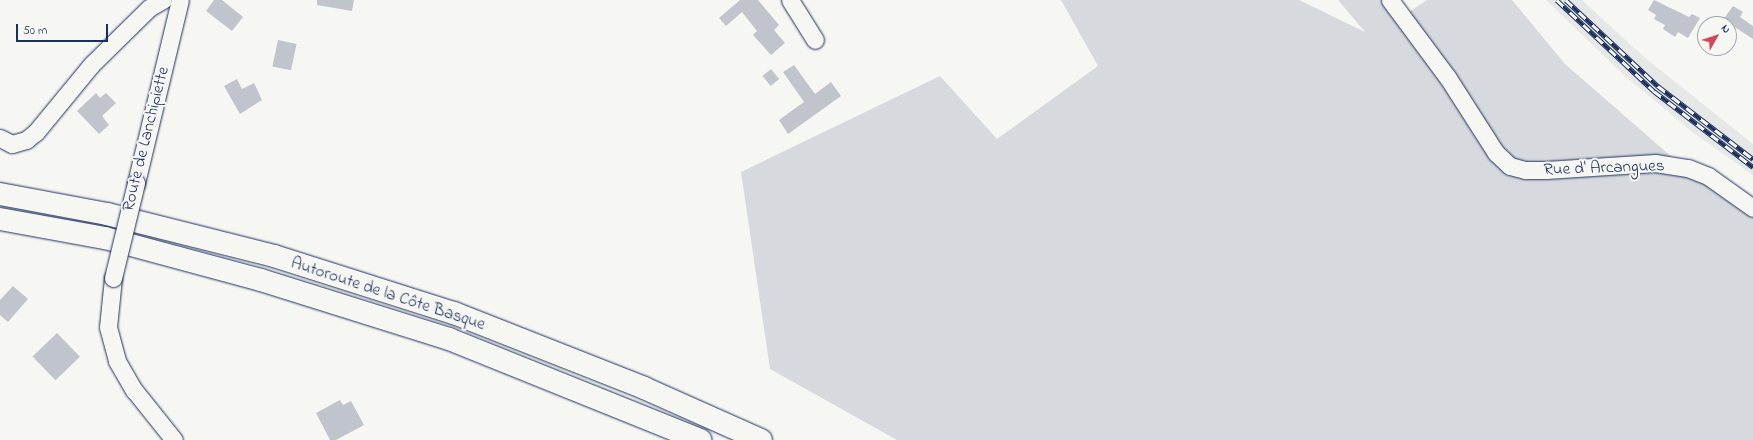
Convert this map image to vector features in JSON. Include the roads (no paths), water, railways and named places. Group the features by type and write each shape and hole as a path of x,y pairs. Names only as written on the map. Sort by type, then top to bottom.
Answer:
{"highway":[{"name":"Autoroute de la Côte Basque","path":"0,194 107,214 267,254 454,313 644,388 761,440"},
{"name":"Autoroute de la Côte Basque","path":"0,219 105,238 261,280 449,339 700,440"}],"street":[{"path":"0,138 12,144 26,140 36,132 91,65 149,8 163,0"},
{"name":"Route de Lanchipiette","path":"174,440 134,390 117,361 108,327 113,278 180,0"},
{"path":"790,0 815,40"},
{"name":"Rue d' Arcangues","path":"1390,0 1448,78 1496,153 1510,166 1525,170 1546,170 1655,163 1688,168 1708,176 1753,208"}],"railway":[{"path":"1557,0 1654,91 1753,167"},
{"path":"1566,0 1658,86 1753,159"}]}
